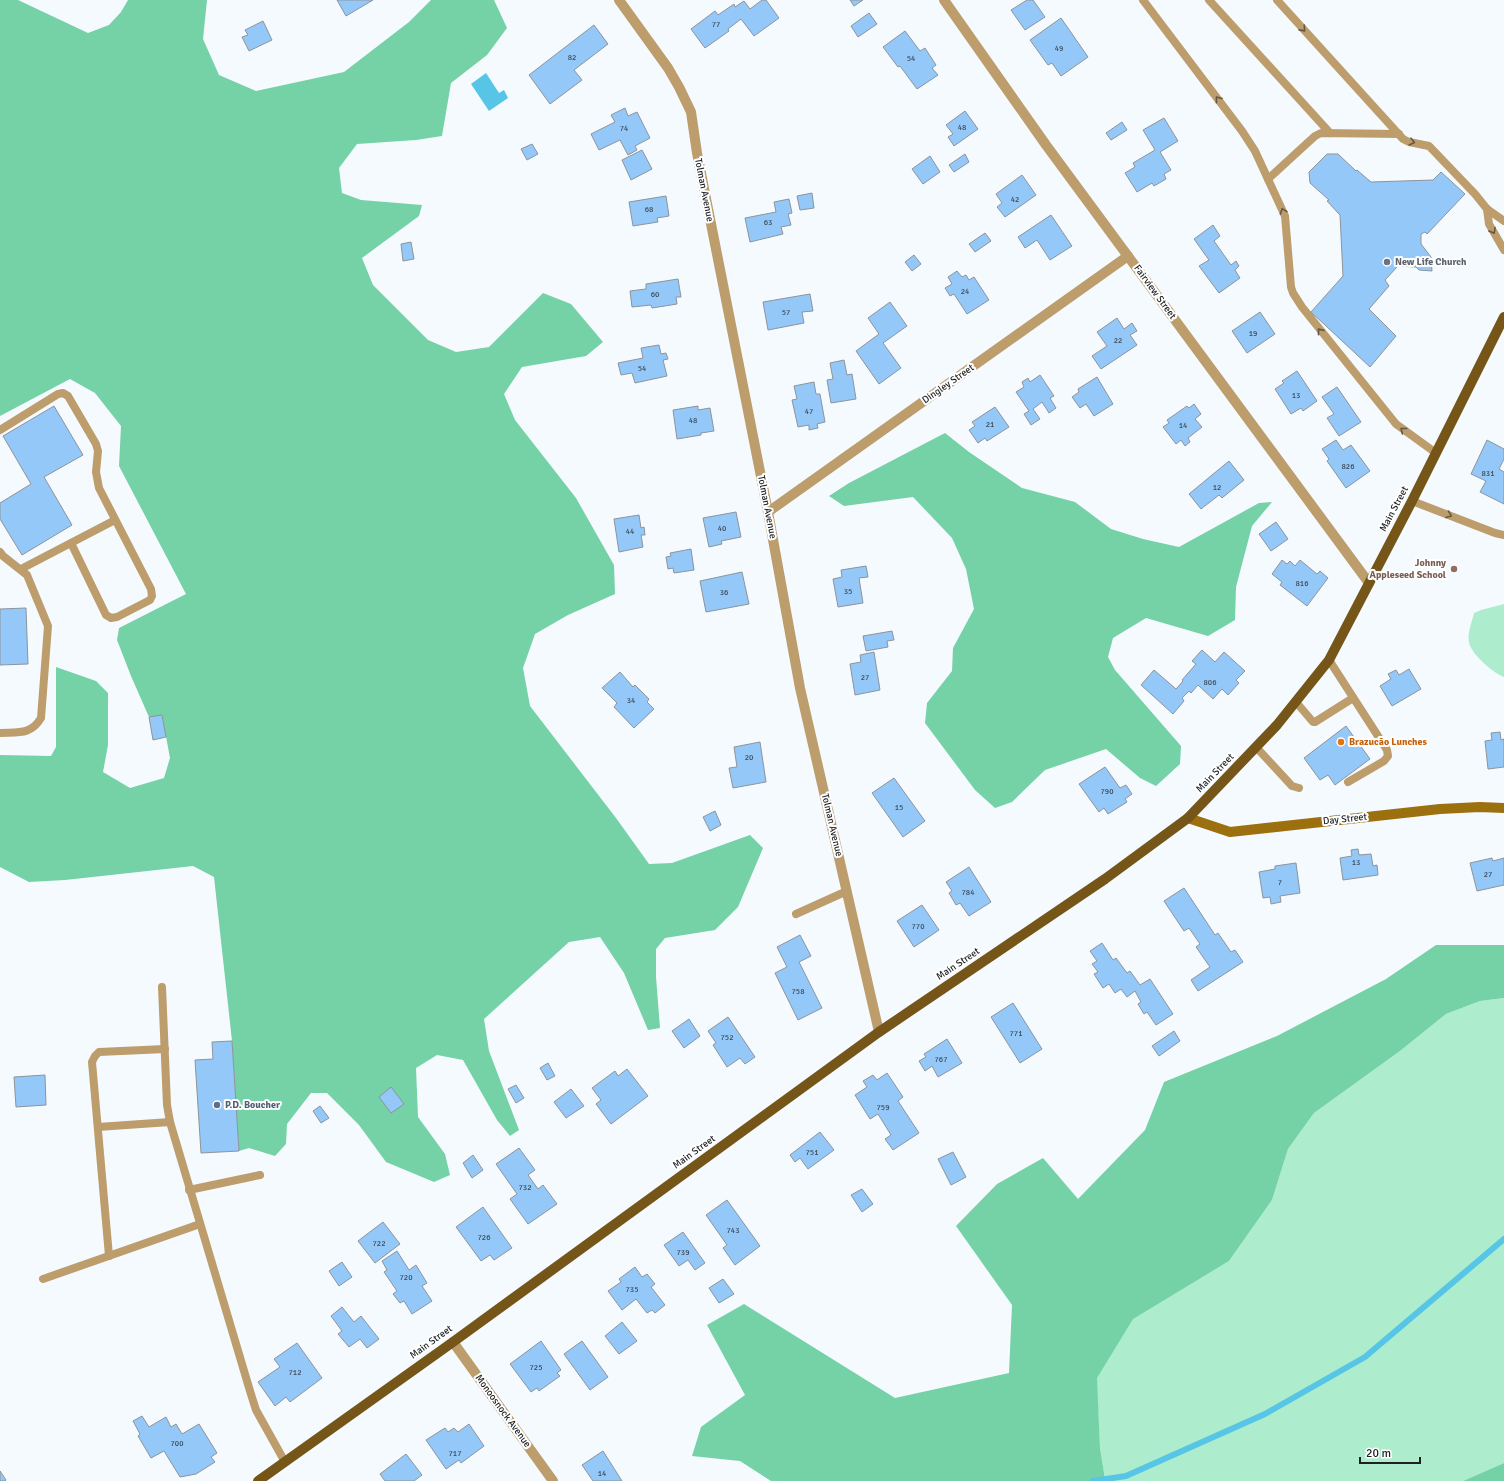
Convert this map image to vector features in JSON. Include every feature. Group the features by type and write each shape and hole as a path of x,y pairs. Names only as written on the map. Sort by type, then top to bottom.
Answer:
{"main road":[{"name":"Main Street","path":"258,1481 453,1342 880,1032 1105,879 1188,818 1278,725 1329,660 1412,501 1504,317"},
{"name":"Day Street","path":"1188,818 1230,832 1440,809 1480,807 1504,808"}],"street":[{"name":"Tolman Avenue","path":"619,0 668,68 691,112 697,153 768,512 800,688 880,1032"},
{"name":"Fairview Street","path":"944,0 1046,145 1369,582"},
{"name":"Dingley Street","path":"768,512 1128,256"},
{"name":"Monoosnock Avenue","path":"453,1342 553,1481"}],"lane":[{"path":"1143,0 1249,140 1285,216 1291,287 1299,303 1396,424 1436,452"},
{"path":"1209,0 1330,133"},
{"path":"1277,0 1403,139 1409,142 1429,146 1475,194 1487,209 1504,221"},
{"path":"1268,179 1315,136 1321,133 1399,134"},
{"path":"1487,209 1489,224 1504,250"},
{"path":"0,430 58,394 64,393 68,396 96,444 98,451 96,472 99,488 151,589 152,596 150,600 117,618 111,618 106,615 72,543"},
{"path":"1412,501 1495,533 1504,535"},
{"path":"21,569 116,520"},
{"path":"0,552 27,575 48,626 41,718 34,728 26,732 0,733"},
{"path":"1329,660 1387,750 1388,756 1348,782"},
{"path":"1296,702 1313,722 1316,722 1353,698"},
{"path":"1256,747 1292,786 1299,788"},
{"path":"796,914 847,891"},
{"path":"162,987 167,1105 170,1122 189,1190 256,1410 285,1462"},
{"path":"109,1256 92,1062 99,1052 165,1049"},
{"path":"98,1127 170,1122"},
{"path":"189,1190 260,1175"},
{"path":"43,1279 200,1224"}],"green space":[{"path":"0,0 18,0 88,33 109,25 121,12 128,0 207,0 203,39 219,75 256,91 344,72 409,22 431,0 494,0 507,28 487,55 451,83 442,136 416,140 357,144 339,168 342,193 361,200 422,205 419,216 362,258 373,285 428,340 456,352 489,347 543,293 571,304 603,342 586,356 522,367 504,394 515,420 576,498 614,565 615,594 568,615 535,634 523,668 530,706 616,818 649,864 672,863 750,835 763,848 738,907 715,930 665,938 656,949 656,977 660,1028 648,1030 624,973 600,937 569,942 484,1019 489,1051 519,1130 510,1136 497,1120 463,1060 437,1055 416,1068 418,1117 445,1154 450,1175 434,1182 386,1162 359,1125 327,1093 311,1093 287,1124 286,1144 275,1156 249,1148 239,1151 232,1041 214,877 193,866 65,880 29,882 0,867 0,755 51,756 56,747 56,667 96,681 108,693 108,745 103,772 130,788 164,778 170,758 162,715 149,717 117,640 119,628 186,594 119,466 121,426 95,393 70,379 0,416"},
{"path":"945,433 969,452 1022,488 1075,502 1111,529 1143,539 1179,547 1259,503 1272,502 1252,526 1236,587 1235,620 1208,636 1146,618 1113,638 1108,657 1115,670 1181,746 1180,764 1156,786 1140,778 1106,749 1045,770 1012,802 995,808 975,790 925,723 927,703 952,671 953,648 974,609 966,569 952,538 913,497 844,506 829,496 849,483"},
{"path":"1504,604 1504,677 1489,668 1473,652 1469,642 1469,631 1474,613"},
{"path":"1436,945 1504,945 1504,998 1480,1001 1446,1014 1400,1051 1314,1113 1288,1149 1272,1200 1229,1261 1133,1319 1097,1378 1100,1448 1105,1479 1108,1481 771,1481 740,1461 692,1456 701,1427 745,1395 707,1325 744,1304 895,1398 1009,1373 1012,1305 956,1226 997,1184 1043,1158 1078,1199 1145,1130 1164,1082 1277,1036 1386,979"},
{"path":"1504,998 1504,1463 1463,1481 1108,1481 1105,1479 1100,1448 1096,1370 1133,1318 1229,1261 1272,1200 1288,1149 1314,1113 1400,1051 1446,1014 1480,1001"},
{"path":"1504,1463 1504,1481 1463,1481"}],"water":[{"path":"486,73 499,93 504,90 508,98 489,111 471,84"}],"building":[{"path":"337,0 373,0 346,16"},
{"path":"762,0 766,0 779,18 754,36 741,19 728,29 729,31 705,48 691,29 715,11 718,15 734,4 735,7 744,1 750,9"},
{"path":"850,0 863,0 854,6"},
{"path":"1027,0 1033,0 1045,17 1025,30 1011,10"},
{"path":"869,13 877,24 858,37 851,26"},
{"path":"1061,18 1088,57 1061,76 1052,63 1048,65 1030,40"},
{"path":"263,21 272,40 249,51 242,37 248,35 245,30"},
{"path":"594,25 608,44 574,70 582,80 550,104 529,75"},
{"path":"905,31 920,51 925,48 936,65 932,68 938,75 917,89 900,66 898,67 883,47"},
{"path":"625,108 628,116 637,112 650,138 635,146 637,150 628,155 620,140 599,150 591,134 615,122 611,115"},
{"path":"965,111 978,129 954,146 948,137 953,134 946,125"},
{"path":"1164,118 1178,141 1160,152 1171,170 1164,174 1166,179 1154,186 1152,183 1137,192 1125,173 1135,167 1133,163 1155,150 1143,130"},
{"path":"1122,122 1127,130 1111,140 1106,133"},
{"path":"532,144 538,154 527,160 521,149"},
{"path":"642,150 652,169 631,180 622,160"},
{"path":"965,154 969,162 954,172 949,165"},
{"name":"New Life Church","path":"1327,154 1338,154 1356,171 1357,170 1371,182 1433,180 1441,172 1465,194 1427,234 1425,232 1421,234 1421,244 1431,257 1432,271 1419,270 1416,267 1398,266 1385,280 1389,286 1369,309 1396,336 1370,367 1311,312 1343,276 1340,215 1327,201 1329,200 1310,183 1309,172"},
{"path":"930,156 940,172 923,184 912,169"},
{"path":"1022,175 1036,195 1005,217 997,207 1002,203 996,194"},
{"path":"812,193 814,208 800,210 797,196"},
{"path":"666,196 669,216 657,218 658,222 633,226 629,202"},
{"path":"789,199 792,213 788,214 791,225 781,227 783,234 750,242 745,218 776,212 774,202"},
{"path":"1051,215 1072,246 1050,260 1037,240 1025,248 1018,237"},
{"path":"1213,225 1220,236 1214,241 1231,265 1236,261 1239,266 1235,270 1240,278 1219,293 1199,266 1209,260 1194,239"},
{"path":"985,233 991,241 975,252 969,244"},
{"path":"411,242 414,259 403,261 401,244"},
{"path":"914,255 921,264 912,271 905,262"},
{"path":"957,271 962,277 966,275 969,280 974,277 989,300 967,314 954,294 950,296 945,288 952,284 948,277"},
{"path":"678,279 681,297 676,297 677,304 652,308 651,305 632,307 630,291 646,289 646,284"},
{"path":"810,294 813,311 802,312 804,323 768,330 763,302"},
{"path":"890,302 907,326 883,343 901,368 879,384 856,351 879,334 868,318"},
{"path":"1260,312 1275,334 1247,353 1232,331"},
{"path":"1117,318 1124,329 1132,323 1137,331 1130,335 1137,345 1101,369 1092,356 1107,346 1097,332"},
{"path":"659,345 661,354 666,353 668,359 663,360 667,376 635,383 632,373 621,375 618,363 643,358 641,348"},
{"path":"844,360 847,375 852,374 856,399 831,403 827,380 833,379 830,363"},
{"path":"1297,371 1317,401 1303,411 1301,408 1291,414 1275,389 1284,383 1282,381"},
{"path":"1040,375 1054,396 1050,398 1056,408 1049,413 1042,402 1033,409 1040,419 1031,425 1024,414 1029,411 1016,392 1024,387 1022,382 1028,378 1030,382"},
{"path":"1097,377 1113,404 1094,416 1086,404 1080,408 1072,397 1079,392 1078,389"},
{"path":"814,382 816,394 820,394 825,422 817,424 818,428 809,430 809,425 798,427 792,400 797,399 794,386"},
{"path":"1337,387 1361,422 1339,436 1327,418 1334,414 1322,397"},
{"path":"1194,404 1201,414 1195,419 1202,427 1188,438 1190,442 1185,446 1181,440 1176,444 1163,427 1169,423 1167,420 1187,406 1189,408"},
{"path":"54,406 83,455 44,477 72,525 22,555 0,519 0,503 31,484 3,436"},
{"path":"698,406 698,410 710,408 714,431 677,439 673,410"},
{"path":"995,407 1009,427 987,441 985,438 978,443 969,430 975,426 972,422"},
{"path":"1336,440 1343,450 1351,445 1370,471 1346,488 1327,461 1329,459 1322,449"},
{"path":"1487,440 1504,449 1504,459 1499,469 1504,472 1504,504 1480,492 1486,481 1471,474"},
{"path":"1229,461 1244,480 1222,498 1219,495 1201,509 1189,494"},
{"path":"736,512 741,537 721,541 722,544 709,547 703,518"},
{"path":"639,515 641,528 644,527 645,535 641,535 643,547 619,552 614,519"},
{"path":"1276,522 1288,539 1271,551 1259,534"},
{"path":"691,549 694,570 674,573 673,568 668,569 666,557 671,556 670,553"},
{"path":"1282,560 1287,564 1290,561 1295,566 1300,560 1317,574 1320,571 1328,578 1307,606 1280,585 1282,582 1272,574"},
{"path":"866,566 868,577 859,578 863,603 838,607 833,579 842,577 841,570"},
{"path":"742,572 749,604 706,612 700,581"},
{"path":"26,608 28,664 0,665 0,609"},
{"path":"892,631 894,640 887,641 888,647 866,651 863,636"},
{"path":"1202,650 1215,662 1224,652 1245,671 1236,680 1239,683 1228,695 1222,689 1213,699 1198,685 1191,693 1189,691 1182,698 1184,701 1173,714 1141,685 1154,670 1176,689 1196,664 1192,661"},
{"path":"874,652 880,690 855,695 850,664 861,662 860,655"},
{"path":"1409,669 1421,689 1392,706 1380,686 1391,679 1388,674 1396,670 1399,675"},
{"path":"620,672 633,687 635,685 649,699 647,702 654,709 634,728 614,707 617,703 602,688"},
{"path":"162,715 166,737 153,740 149,717"},
{"name":"Brazucăo Lunches","path":"1346,726 1370,759 1335,785 1328,775 1320,780 1304,758"},
{"path":"1500,732 1501,740 1504,739 1504,767 1488,769 1485,741 1492,740 1491,733"},
{"path":"760,742 766,782 733,788 729,768 737,767 734,747"},
{"path":"1105,767 1120,788 1126,785 1132,794 1125,799 1127,802 1108,814 1104,808 1099,812 1079,784"},
{"path":"894,778 925,821 903,837 872,793"},
{"path":"715,811 721,825 710,831 703,817"},
{"path":"1358,849 1359,855 1371,854 1373,866 1377,865 1378,875 1343,880 1340,858 1352,856 1351,850"},
{"path":"1492,858 1493,861 1504,858 1504,885 1477,891 1470,863"},
{"path":"1296,863 1300,893 1280,896 1281,902 1271,904 1270,897 1263,898 1259,872 1275,869 1275,866"},
{"path":"969,867 991,902 969,916 960,903 956,905 949,893 952,891 946,882"},
{"path":"1184,888 1215,935 1218,933 1231,952 1235,950 1243,962 1198,991 1191,980 1210,967 1196,947 1200,944 1189,928 1184,931 1164,901"},
{"path":"922,905 939,930 914,947 897,921"},
{"path":"800,935 811,956 799,962 822,1008 798,1020 775,973 787,967 777,947"},
{"path":"1102,943 1113,960 1116,958 1127,973 1130,971 1140,985 1150,979 1173,1014 1156,1025 1147,1012 1144,1014 1138,1004 1141,1002 1135,991 1127,997 1121,989 1115,993 1109,984 1103,988 1094,974 1098,972 1092,964 1097,961 1090,951"},
{"path":"1013,1003 1042,1049 1020,1063 991,1017"},
{"path":"728,1017 755,1057 745,1064 740,1058 727,1067 713,1045 716,1043 708,1031"},
{"path":"689,1019 700,1036 684,1048 672,1031"},
{"path":"1174,1031 1180,1041 1159,1056 1152,1046"},
{"path":"947,1039 962,1063 938,1077 932,1066 925,1071 919,1061 926,1057 924,1054"},
{"name":"P.D. Boucher","path":"232,1041 239,1151 201,1153 195,1060 213,1059 212,1042"},
{"path":"548,1063 555,1076 547,1080 540,1068"},
{"path":"627,1069 648,1096 611,1124 596,1104 601,1100 592,1088 615,1071 618,1076"},
{"path":"887,1073 903,1097 898,1101 919,1133 893,1150 885,1139 891,1135 878,1114 870,1119 855,1095 867,1087 863,1081 873,1075 877,1080"},
{"path":"45,1075 46,1105 16,1107 14,1077"},
{"path":"516,1085 524,1098 516,1103 508,1089"},
{"path":"391,1087 404,1104 391,1113 379,1097"},
{"path":"571,1089 584,1106 566,1118 554,1102"},
{"path":"320,1106 329,1118 321,1123 313,1111"},
{"path":"820,1132 834,1150 808,1169 800,1158 795,1162 790,1155"},
{"path":"519,1148 535,1170 528,1175 538,1189 543,1185 557,1204 528,1224 510,1199 517,1194 496,1164"},
{"path":"953,1152 966,1177 951,1185 938,1159"},
{"path":"473,1155 483,1170 472,1178 463,1163"},
{"path":"862,1189 873,1204 862,1212 851,1195"},
{"path":"727,1200 760,1246 735,1265 723,1248 727,1245 706,1215"},
{"path":"483,1207 512,1248 494,1260 490,1255 481,1261 456,1227"},
{"path":"383,1222 400,1244 375,1263 358,1241"},
{"path":"683,1232 705,1263 695,1270 688,1260 679,1266 664,1245"},
{"path":"397,1251 409,1270 416,1265 427,1283 422,1286 432,1301 412,1314 404,1301 400,1303 393,1294 397,1291 384,1272 387,1270 382,1261"},
{"path":"342,1262 352,1277 339,1286 329,1271"},
{"path":"635,1267 642,1277 647,1274 655,1284 651,1287 665,1305 655,1313 652,1310 647,1313 636,1299 622,1310 608,1291 621,1282 619,1279"},
{"path":"723,1279 734,1294 719,1303 709,1288"},
{"path":"342,1307 354,1322 361,1316 379,1339 367,1348 360,1339 349,1347 338,1334 342,1331 331,1316"},
{"path":"622,1322 637,1341 619,1354 605,1336"},
{"path":"541,1341 561,1370 557,1373 560,1376 539,1391 537,1388 531,1392 510,1364"},
{"path":"582,1341 608,1377 590,1390 564,1354"},
{"path":"297,1343 322,1378 290,1402 286,1397 275,1406 258,1382 280,1367 274,1359"},
{"path":"142,1416 149,1427 166,1417 171,1427 176,1424 182,1434 199,1424 217,1453 211,1457 215,1462 196,1474 180,1477 164,1451 151,1458 138,1436 140,1434 133,1421"},
{"path":"469,1424 484,1446 461,1463 459,1460 446,1469 426,1440 445,1428 448,1432 454,1428 458,1432"},
{"path":"603,1451 622,1481 593,1481 582,1465"},
{"path":"406,1454 422,1475 414,1481 385,1481 380,1474"},
{"path":"0,1471 6,1480 5,1481 0,1481"}],"waterway":[{"path":"1093,1481 1126,1476 1265,1414 1365,1357 1504,1239"}],"place":[{"name":"New Life Church","path":"1387,262"},
{"name":"Johnny Appleseed School","path":"1454,569"},
{"name":"Brazucăo Lunches","path":"1341,742"},
{"name":"P.D. Boucher","path":"217,1105"}]}
